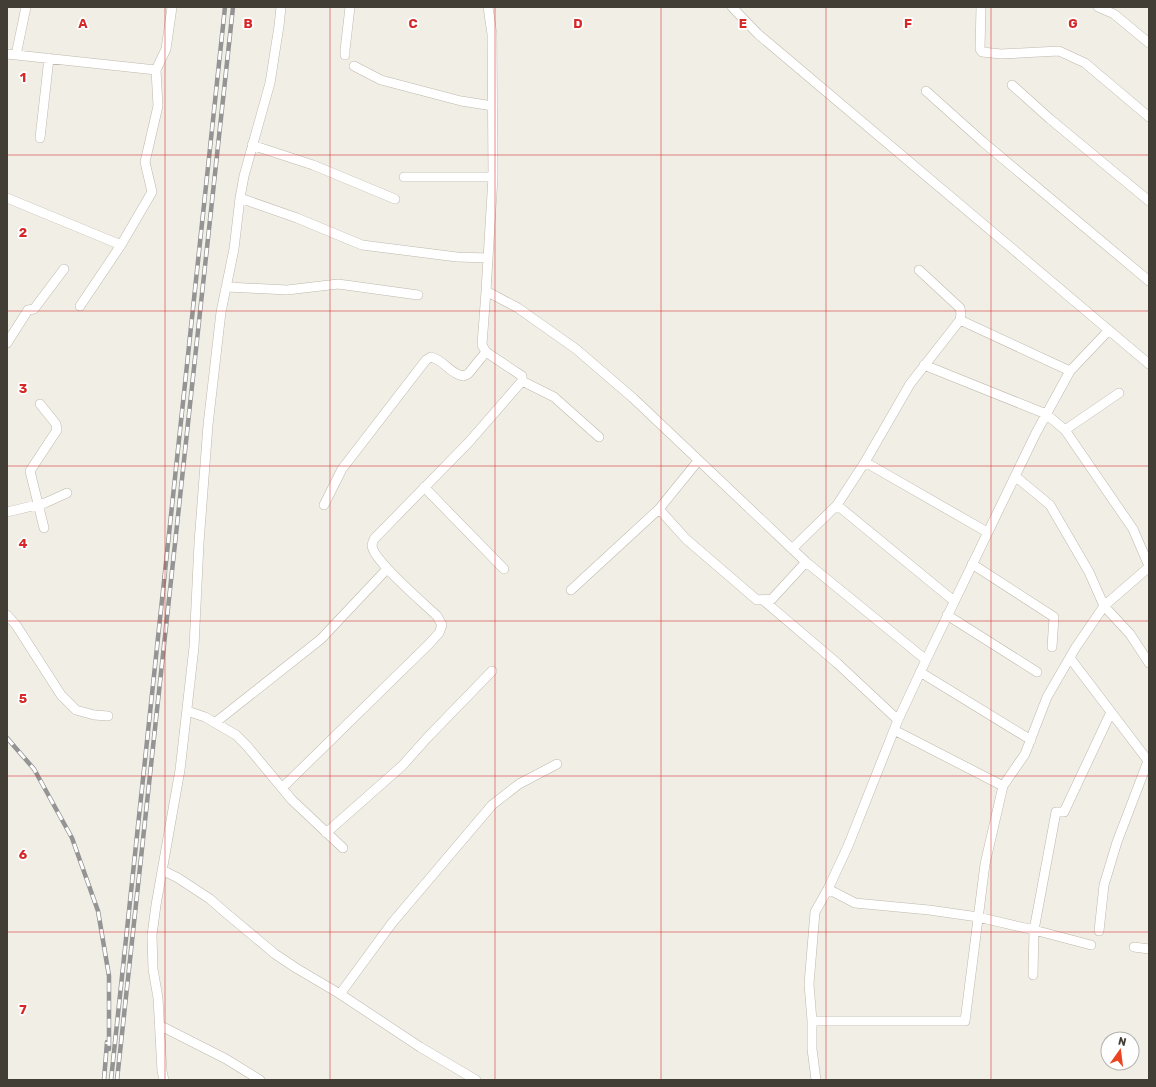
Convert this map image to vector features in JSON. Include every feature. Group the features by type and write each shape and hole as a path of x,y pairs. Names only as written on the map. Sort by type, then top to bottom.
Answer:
{"street":[{"path":"26,7 12,55 156,70"},
{"path":"80,306 121,245 152,192 145,162 158,106 156,70 166,48 172,7"},
{"path":"164,1080 162,1071 158,998 153,969 152,935 180,770 187,711 196,628 199,543 205,456 221,312 234,249 244,176 270,83 279,26 280,7"},
{"path":"346,55 344,50 350,7"},
{"path":"282,788 380,693 439,633 442,625 437,616 387,569 374,550 372,544 374,539 469,442 522,381 522,376 486,352 482,345 493,177 492,34 488,7"},
{"path":"732,7 758,34 1149,364"},
{"path":"982,7 980,49 982,52 1001,54 1059,51 1085,63 1149,117"},
{"path":"1098,7 1114,14 1149,43"},
{"path":"40,138 49,58"},
{"path":"354,66 381,80 461,101 493,106"},
{"path":"1012,85 1050,119 1149,201"},
{"path":"926,92 1149,282"},
{"path":"252,145 314,166 395,199"},
{"path":"404,177 493,177"},
{"path":"7,198 121,245"},
{"path":"240,198 297,218 362,245 457,257 488,258"},
{"path":"7,343 28,310 34,308 64,269"},
{"path":"792,549 837,505 865,462 910,384 960,320 960,308 919,270"},
{"path":"227,287 288,290 338,284 418,295"},
{"path":"486,292 518,308 576,349 632,398 806,562 926,660"},
{"path":"960,320 1070,371"},
{"path":"816,1080 812,1049 812,1021 809,984 815,912 828,889 848,846 898,720 920,672 987,532 1046,414 1070,371 1109,330"},
{"path":"324,505 342,469 426,360 432,357 437,359 457,375 463,376 468,374 486,352"},
{"path":"812,1021 965,1020 984,864 1003,786 1025,754 1047,697 1070,658 1104,606 1149,567 1133,529 1065,430 1046,414 924,365"},
{"path":"522,381 554,398 599,437"},
{"path":"1065,430 1119,393"},
{"path":"40,404 56,424 57,430 30,471 44,528"},
{"path":"570,590 659,509 698,461"},
{"path":"865,462 987,532"},
{"path":"1015,476 1050,505 1089,572 1104,606 1130,634 1149,663"},
{"path":"424,487 504,569"},
{"path":"7,512 38,504 67,493"},
{"path":"837,505 954,601"},
{"path":"659,509 686,539 757,600 772,599 806,562"},
{"path":"972,564 1054,617 1052,647"},
{"path":"216,722 321,639 387,569"},
{"path":"763,600 837,663 898,720"},
{"path":"7,615 16,625 61,695 76,710 94,715 108,716"},
{"path":"947,615 1036,672"},
{"path":"1070,658 1149,761 1117,842 1104,885 1099,931"},
{"path":"326,833 402,766 426,738 492,671"},
{"path":"920,672 1031,740"},
{"path":"187,711 216,722 236,735 292,800 343,848"},
{"path":"1033,975 1034,930 1056,812 1064,812 1111,712"},
{"path":"894,730 1003,786"},
{"path":"340,994 392,922 492,806 519,784 557,764"},
{"path":"162,870 178,878 210,899 275,954 340,994 420,1047 476,1080"},
{"path":"828,889 854,903 929,910 978,917 1091,945"},
{"path":"1134,947 1149,949"},
{"path":"159,1025 226,1059 260,1080"}],"railway":[{"path":"111,1080 225,7"},
{"path":"117,1080 233,7"},
{"path":"7,738 34,769 72,838 98,911 109,976 109,1049"},
{"path":"104,1080 107,1042"}]}
